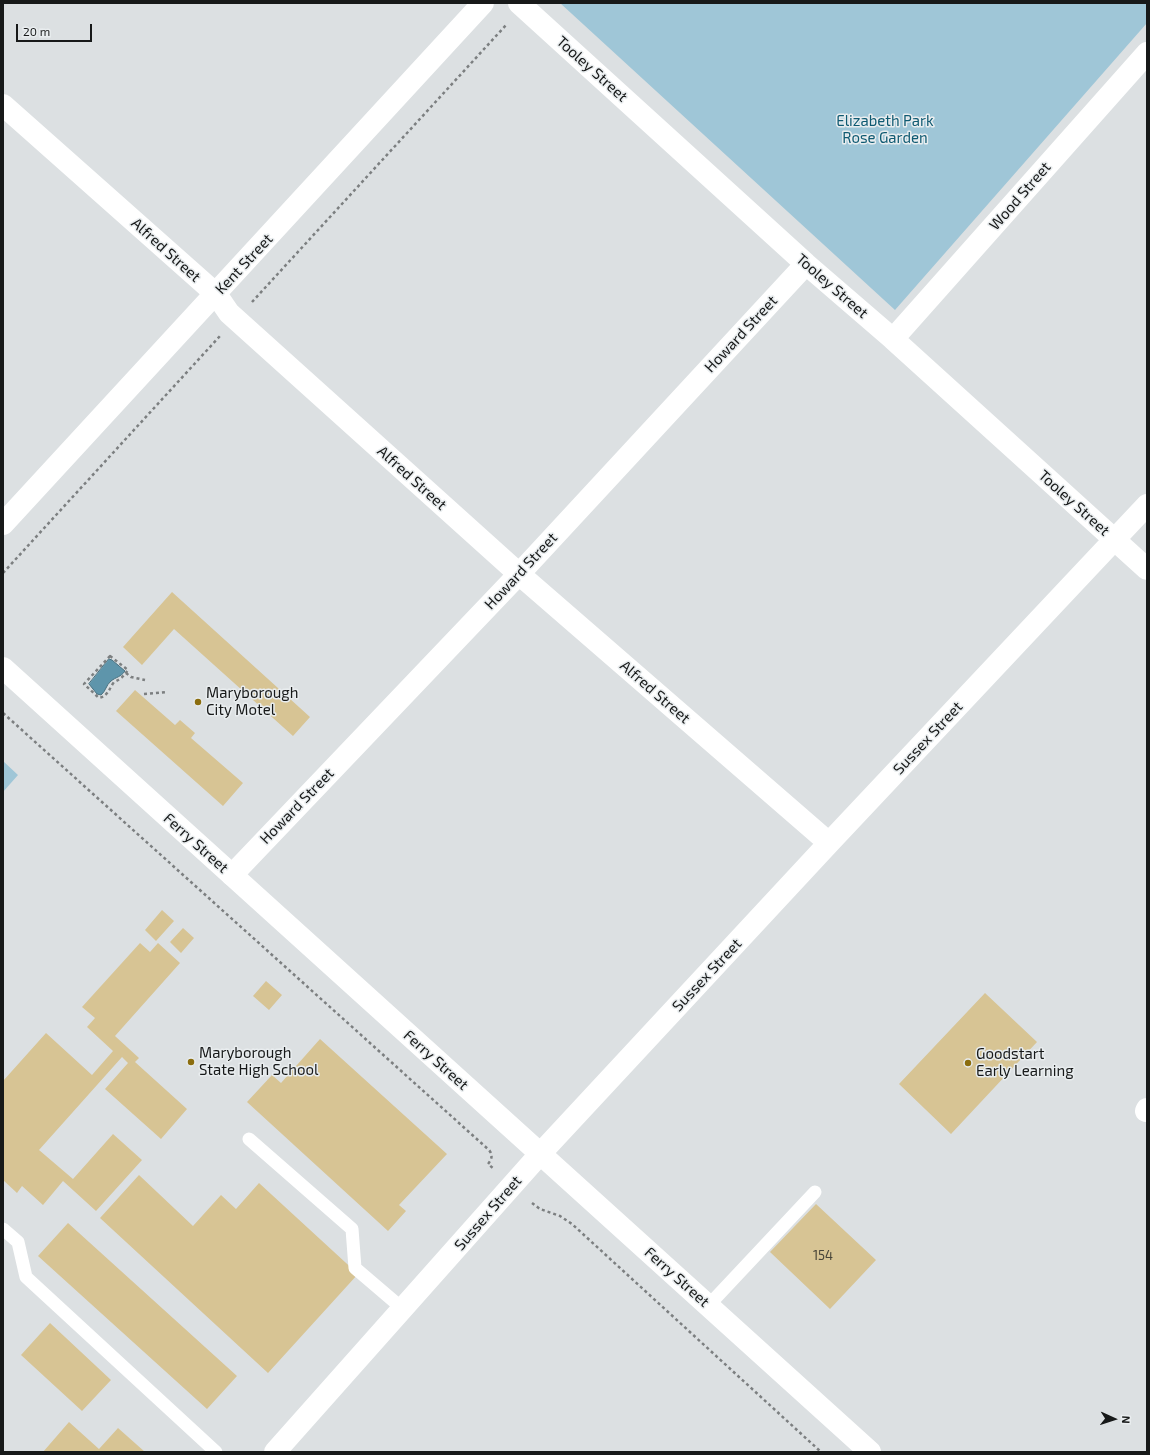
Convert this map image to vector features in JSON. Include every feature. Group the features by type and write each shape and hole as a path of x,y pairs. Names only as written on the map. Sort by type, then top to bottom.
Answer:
{"street":[{"name":"Kent Street","path":"3,524 483,3"},
{"name":"Tooley Street","path":"519,3 806,264 893,339 1147,569"},
{"name":"Wood Street","path":"893,339 1147,52"},
{"name":"Alfred Street","path":"3,106 216,294 229,313 519,574 829,843"},
{"name":"Howard Street","path":"232,875 519,574 806,264"},
{"name":"Sussex Street","path":"275,1452 540,1154 829,843 1147,505"},
{"name":"Ferry Street","path":"3,668 870,1452"}],"lane":[{"path":"249,1139 352,1229 355,1268 403,1309"},
{"path":"708,1306 815,1192"},
{"path":"3,1229 18,1242 26,1277 216,1452"}],"path":[{"path":"259,294 505,26"},
{"path":"3,573 222,334"},
{"path":"110,656 128,670 126,673 120,680 114,682 104,697 99,698 84,684 110,656"},
{"path":"126,673 131,677 145,680"},
{"path":"144,694 167,692"},
{"path":"3,713 489,1150 492,1155 488,1164 496,1171"},
{"path":"532,1203 540,1209 560,1216 572,1224 821,1452"}],"green space":[{"name":"Elizabeth Park Rose Garden","path":"560,3 1147,3 1147,23 895,310"},
{"path":"3,761 18,775 3,792"}],"shaded area":[{"path":"109,659 125,671 122,675 109,683 101,695 97,694 89,684"}],"building":[{"path":"172,592 310,717 293,736 174,629 142,665 123,647"},
{"path":"135,690 175,725 180,720 195,733 191,738 243,783 223,806 116,711"},
{"path":"162,910 174,921 156,941 145,930"},
{"path":"183,928 194,938 181,953 170,942"},
{"path":"140,943 150,952 158,943 180,963 115,1036 139,1058 135,1062 187,1109 161,1139 105,1089 128,1063 122,1057 39,1150 73,1179 113,1134 142,1160 96,1211 63,1181 43,1205 22,1186 17,1193 3,1180 3,1081 46,1033 92,1075 113,1051 87,1027 95,1018 82,1007"},
{"path":"266,981 282,995 269,1010 253,996"},
{"name":"Goodstart Early Learning","path":"985,993 1037,1042 951,1134 899,1084"},
{"path":"320,1039 447,1154 399,1205 406,1211 388,1231 247,1102 272,1075 281,1083"},
{"path":"139,1175 193,1226 221,1195 236,1209 259,1183 358,1274 268,1373 100,1218"},
{"path":"816,1204 876,1260 830,1309 770,1252"},
{"path":"68,1223 237,1376 207,1409 38,1256"},
{"path":"50,1323 111,1380 82,1411 21,1355"},
{"path":"69,1422 99,1449 118,1428 145,1452 43,1452"}],"place":[{"name":"Maryborough City Motel","path":"198,702"},
{"name":"Maryborough State High School","path":"191,1062"},
{"name":"Goodstart Early Learning","path":"968,1063"}]}
